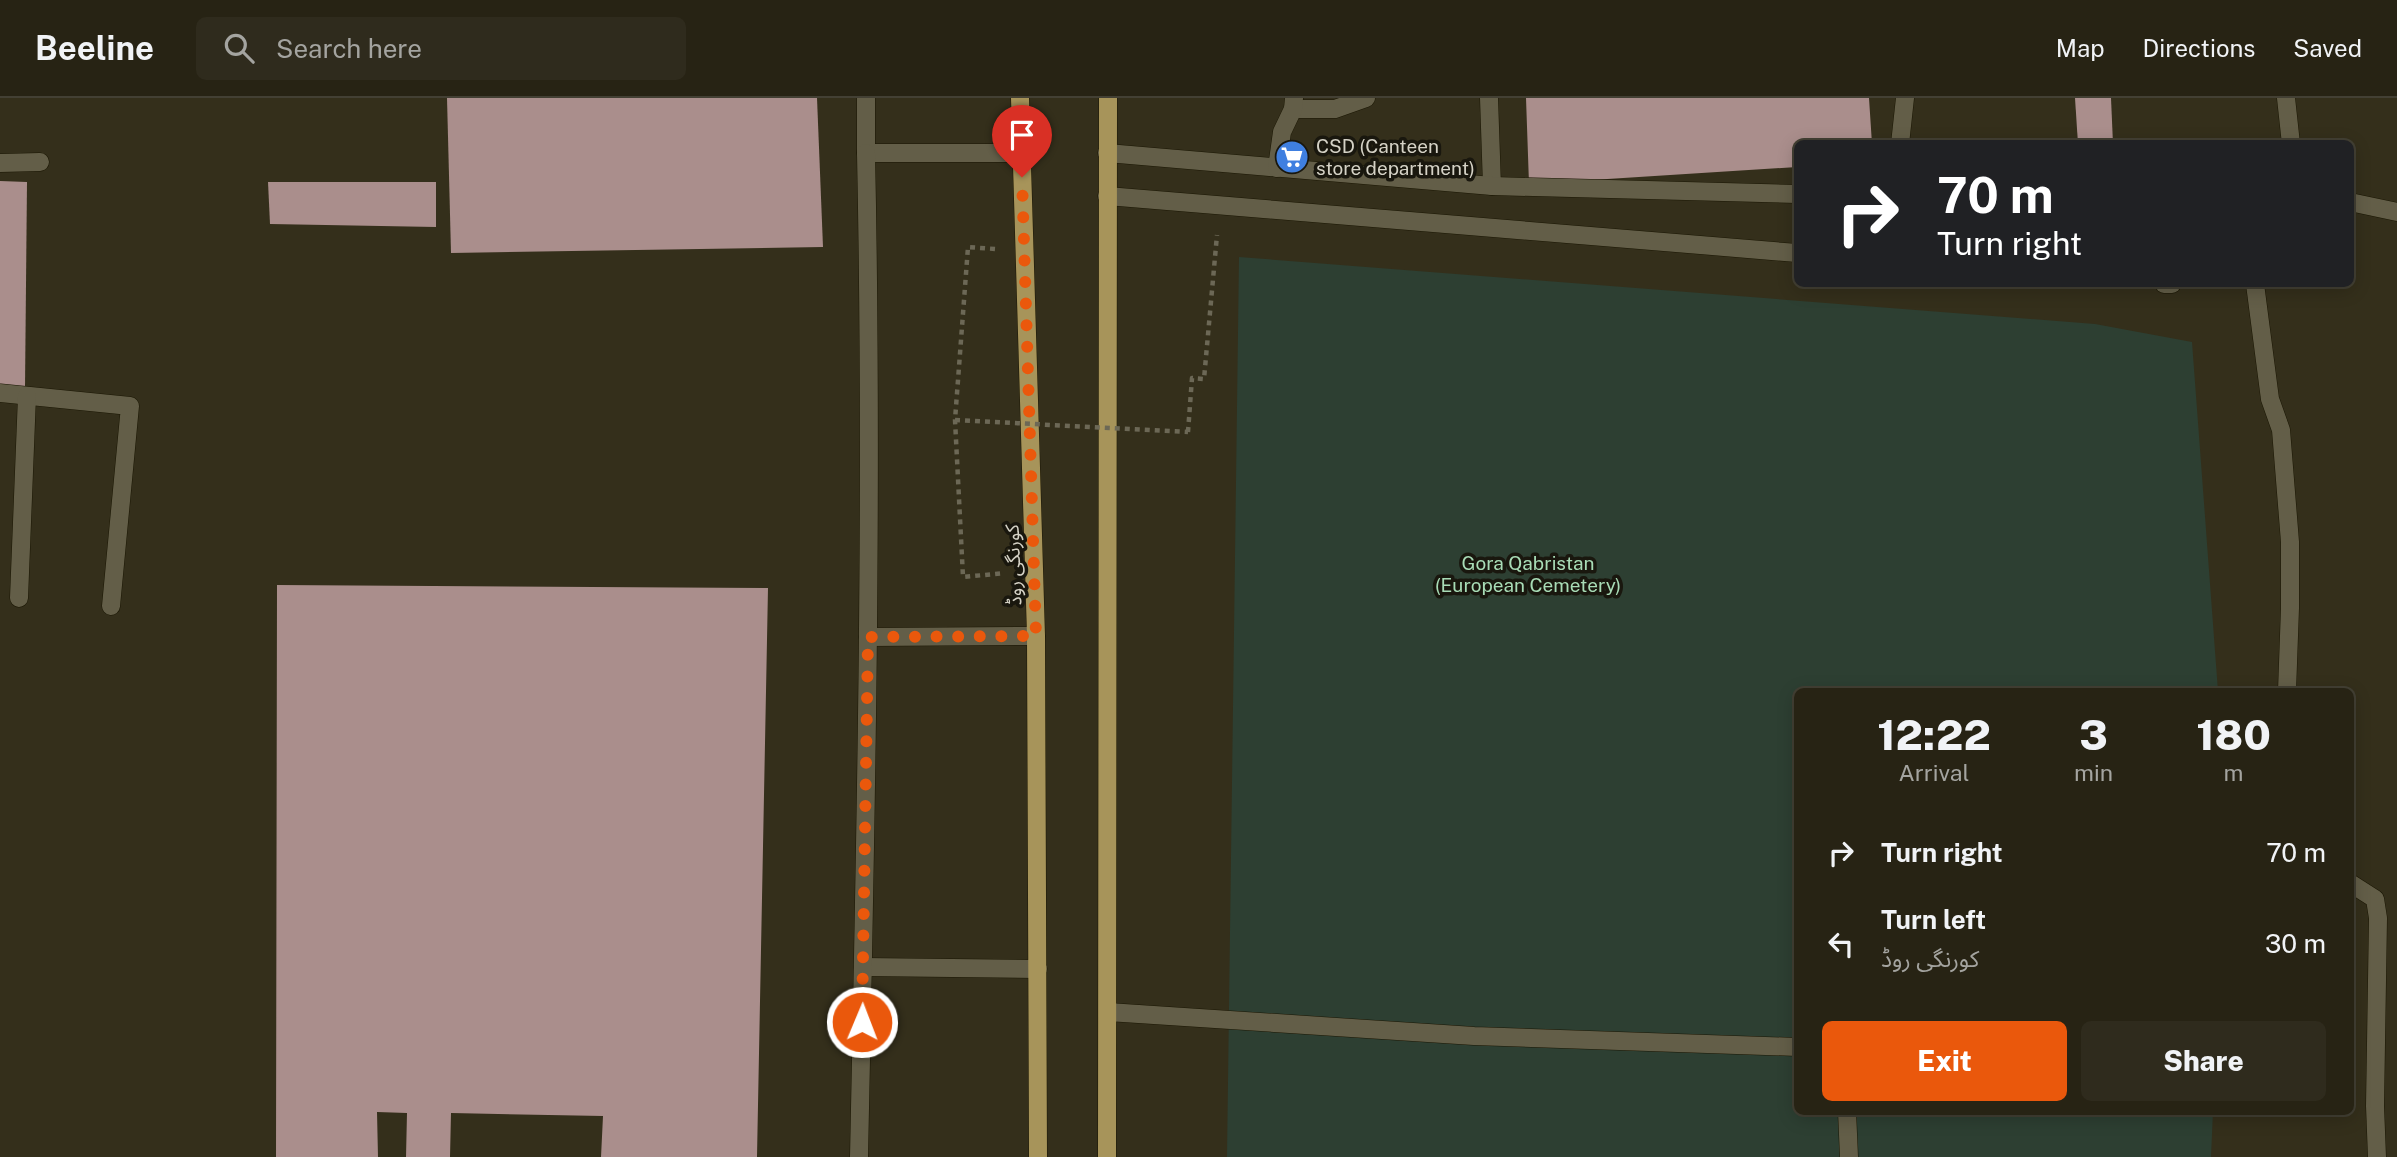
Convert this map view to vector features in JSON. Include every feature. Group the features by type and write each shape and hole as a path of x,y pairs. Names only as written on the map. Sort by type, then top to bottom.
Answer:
{"main road":[{"name":"کورنگی روڈ","path":"1020,98 1036,636 1038,1157"},
{"path":"1107,1157 1108,98"}],"street":[{"path":"859,1157 868,637 869,279 866,98"},
{"path":"1277,168 1282,132 1294,104 1335,109 1366,98"},
{"path":"1489,98 1492,186"},
{"path":"1900,140 1905,98"},
{"path":"2286,98 2291,140"},
{"path":"866,153 1021,153"},
{"path":"1107,153 1492,186 1794,194"},
{"path":"0,163 40,162"},
{"path":"1107,196 1794,253"},
{"path":"2354,203 2397,212"},
{"path":"2255,287 2270,399 2281,430 2290,542 2287,688"},
{"path":"0,393 130,406 111,606"},
{"path":"19,598 27,396"},
{"path":"868,637 1036,636"},
{"path":"2354,886 2375,899 2378,918 2375,1106 2377,1157"},
{"path":"863,967 1038,969"},
{"path":"1108,1012 1474,1036 1794,1047"},
{"path":"1847,1115 1849,1157"}],"path":[{"path":"968,247 955,420 963,577 1034,570"},
{"path":"955,420 1188,432 1192,378 1204,379 1217,248"}],"green space":[{"name":"Gora Qabristan (European Cemetery)","path":"1239,257 2095,324 2192,342 2218,688 1794,688 1794,1115 2213,1115 2211,1157 1227,1157"}],"building":[{"path":"447,98 817,98 823,247 451,253"},
{"path":"1526,98 1869,98 1872,140 1794,140 1794,167 1529,184"},
{"path":"2075,98 2111,98 2113,140 2078,140"},
{"path":"0,181 27,182 25,387 0,384"},
{"path":"268,182 436,182 436,227 270,224"},
{"path":"277,585 768,588 757,1157 601,1157 603,1116 451,1113 450,1157 406,1157 407,1113 377,1112 378,1157 276,1157"}],"place":[{"name":"CSD (Canteen store department)","path":"1292,157"}],"route":[{"path":"862,1022 868,637 1036,636 1022,177"}]}
